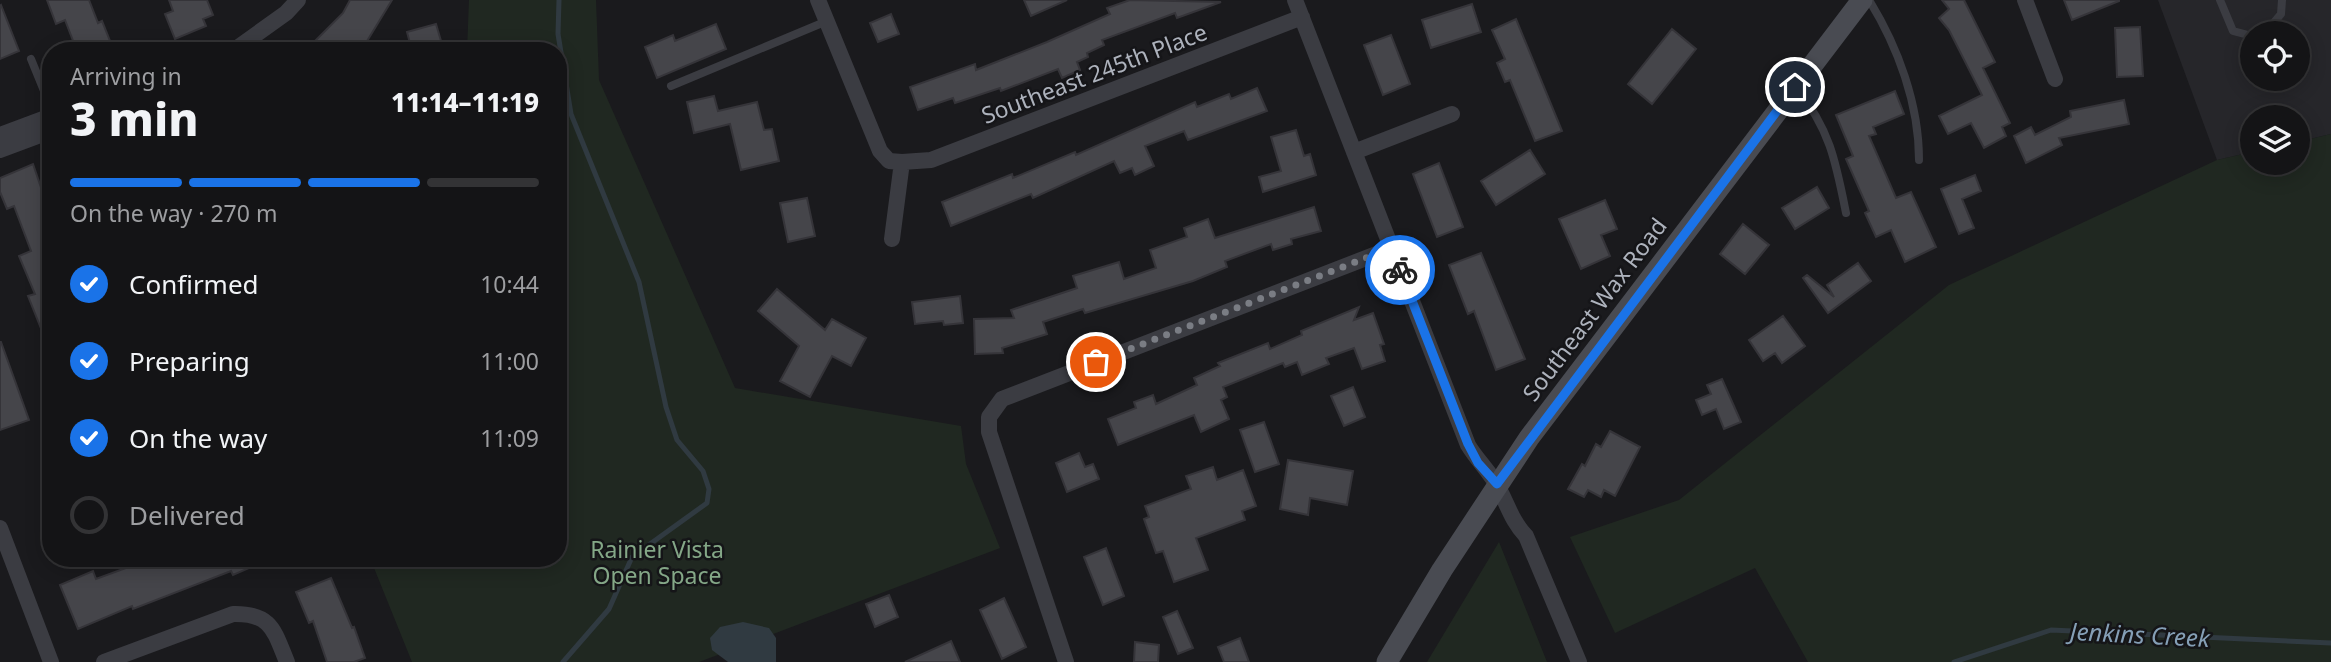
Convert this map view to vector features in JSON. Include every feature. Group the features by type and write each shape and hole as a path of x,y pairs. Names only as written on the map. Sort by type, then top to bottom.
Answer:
{"street":[{"path":"243,42 281,6 298,0"},
{"path":"818,0 880,151 889,161 902,162 892,239"},
{"path":"1295,0 1468,444 1478,463 1497,484 1513,521 1526,536 1578,662"},
{"name":"Southeast Wax Road","path":"1387,662 1497,484 1861,0"},
{"path":"2025,0 2055,79"},
{"name":"Southeast 245th Place","path":"902,162 932,160 1302,17"},
{"path":"1354,152 1452,114"},
{"path":"0,135 42,119"},
{"path":"0,150 42,134"},
{"path":"1066,662 989,432 989,416 1002,399 1392,248"},
{"path":"0,528 51,662"},
{"path":"104,662 233,614 252,614 273,627 286,662"}],"lane":[{"path":"1869,0 1886,27 1907,86 1919,133 1919,160"},
{"path":"2220,0 2233,31 2240,33"},
{"path":"2275,21 2281,14 2282,0"},
{"path":"671,86 827,21"},
{"path":"31,59 42,86"},
{"path":"1795,87 1816,113 1832,146 1846,213"}],"shaded area":[{"path":"2158,0 2331,0 2331,134 2310,139 2310,105 2240,105 2240,155 2217,160"},
{"path":"743,622 769,628 776,638 776,662 728,662 712,650 710,638 720,627"}],"green space":[{"name":"Rainier Vista Open Space","path":"469,0 596,0 599,80 735,388 961,426 966,464 1000,548 699,662 412,662 374,567 567,567 567,42 467,42"},
{"path":"2331,134 2331,662 1808,662 1755,568 1615,633 1570,537 1679,500 1949,285 2217,160 2240,155 2240,175 2310,175 2310,139"},
{"path":"1499,542 1547,662 1427,662"}],"building":[{"path":"47,0 89,0 98,23 102,21 110,42 74,42 65,20 56,24"},
{"path":"169,0 207,0 213,15 203,19 206,26 175,39 165,14 173,11"},
{"path":"350,0 392,0 366,42 314,42 343,13"},
{"path":"1024,0 1067,0 1031,16"},
{"path":"1130,0 1221,2 1177,18 1175,13 1102,40 1104,45 1087,53 1088,57 1077,62 1080,70 1062,78 1058,69 1001,91 1000,88 955,103 953,98 918,110 910,87 975,64 976,70 1047,42 1110,14 1107,8"},
{"path":"1942,0 1964,0 1995,62 1983,68 2010,123 2002,127 2006,136 1984,148 1971,123 1948,134 1939,116 1982,95 1949,30 1939,18 1949,9"},
{"path":"2064,0 2119,0 2119,1 2072,20"},
{"path":"1472,4 1481,32 1431,48 1422,20"},
{"path":"0,6 19,51 0,59"},
{"path":"891,14 899,34 878,42 870,23"},
{"path":"1516,19 1562,131 1535,141 1510,80 1505,82 1497,63 1505,59 1492,30"},
{"path":"436,24 441,42 410,42 407,32"},
{"path":"716,24 726,49 657,78 645,47 673,35 675,41"},
{"path":"2140,27 2143,76 2117,77 2115,28"},
{"path":"1672,29 1696,49 1652,104 1628,84"},
{"path":"1391,35 1410,84 1383,95 1364,45"},
{"path":"1257,88 1267,111 1188,140 1184,131 1145,146 1154,166 1135,175 1132,168 1120,173 1114,161 1033,198 1031,194 951,226 942,202 1012,174 1013,178 1075,152 1076,155 1195,102 1197,107 1229,94 1231,99"},
{"path":"1895,91 1904,114 1873,127 1876,134 1869,136 1896,198 1911,192 1936,247 1905,262 1891,230 1876,237 1865,213 1869,211 1846,159 1853,156 1836,115"},
{"path":"714,96 718,111 757,102 764,130 772,129 779,161 741,170 730,124 694,133 687,102"},
{"path":"2124,100 2129,124 2059,138 2062,145 2026,163 2014,136 2031,127 2035,135 2071,117 2070,111"},
{"path":"1296,130 1304,156 1310,154 1316,175 1263,192 1259,177 1281,171 1271,137"},
{"path":"1530,150 1545,174 1496,205 1481,181"},
{"path":"1439,163 1463,227 1437,237 1413,174"},
{"path":"33,164 42,190 42,331 28,296 35,294 19,256 31,251 14,206 7,209 0,192 0,178"},
{"path":"1975,175 1981,191 1962,199 1974,228 1959,234 1941,189"},
{"path":"1817,187 1829,208 1795,229 1782,208"},
{"path":"807,198 815,236 788,242 780,203"},
{"path":"1605,200 1617,229 1601,235 1610,256 1581,269 1559,219"},
{"path":"1314,207 1321,231 1291,239 1292,244 1273,250 1271,244 1225,261 1227,267 1193,281 1085,313 1083,309 1043,322 1047,334 1002,348 1003,353 975,354 974,319 1014,318 1011,310 1077,288 1073,276 1119,262 1124,279 1156,268 1150,250 1187,237 1184,228 1208,219 1215,238"},
{"path":"1743,224 1769,245 1745,274 1720,254"},
{"path":"1481,253 1525,359 1496,370 1474,311 1468,314 1449,265"},
{"path":"1858,263 1871,281 1828,313 1803,278 1807,275 1834,297 1827,285"},
{"path":"777,289 825,330 832,319 866,338 851,366 832,356 810,397 780,381 799,346 758,311"},
{"path":"960,296 963,323 944,325 943,321 915,324 912,302"},
{"path":"1359,307 1354,320 1373,313 1384,344 1380,345 1385,361 1362,369 1354,348 1326,358 1329,364 1302,375 1297,362 1285,367 1283,363 1223,387 1227,397 1221,400 1229,419 1201,432 1194,415 1118,445 1108,419 1136,408 1134,402 1153,395 1156,404 1197,385 1194,378 1220,366 1218,363 1268,343 1270,349 1302,335 1301,331"},
{"path":"1783,316 1805,346 1782,363 1775,353 1763,361 1749,340"},
{"path":"0,342 29,420 0,430"},
{"path":"1722,379 1741,422 1724,429 1716,409 1702,415 1696,400 1711,394 1707,385"},
{"path":"1353,387 1365,417 1344,426 1331,396"},
{"path":"1264,422 1279,464 1255,472 1240,430"},
{"path":"1610,431 1640,447 1615,496 1604,490 1601,497 1588,490 1584,497 1568,489 1582,464 1585,466 1596,444 1601,447"},
{"path":"1079,453 1085,467 1093,464 1099,479 1067,492 1056,463"},
{"path":"1288,460 1353,471 1347,505 1310,498 1308,515 1280,509"},
{"path":"1213,467 1217,480 1243,470 1256,506 1242,511 1245,520 1196,538 1208,570 1174,582 1163,551 1156,553 1144,519 1149,517 1145,506 1191,489 1186,476"},
{"path":"1106,548 1124,596 1103,605 1084,557"},
{"path":"129,567 251,567 233,575 231,571 133,609 132,606 78,629 60,585 93,571 96,579"},
{"path":"331,578 365,658 354,662 327,662 313,621 309,623 296,592"},
{"path":"889,595 898,617 875,627 866,604"},
{"path":"1004,598 1026,647 1002,659 980,610"},
{"path":"1177,611 1193,648 1178,654 1163,617"},
{"path":"1240,638 1249,662 1224,662 1218,647"},
{"path":"951,641 960,662 905,662"},
{"path":"1135,642 1159,645 1158,662 1134,662"}],"waterway":[{"path":"559,0 559,42"},
{"path":"563,662 609,609 632,557 707,503 709,489 703,471 677,440 666,407 639,282 571,114 567,89"},
{"name":"Jenkins Creek","path":"1954,662 2051,630 2331,643"}],"way so far":[{"path":"1096,362 1392,248 1400,270"}],"route":[{"path":"1400,270 1468,444 1478,463 1497,484 1795,87"}]}
